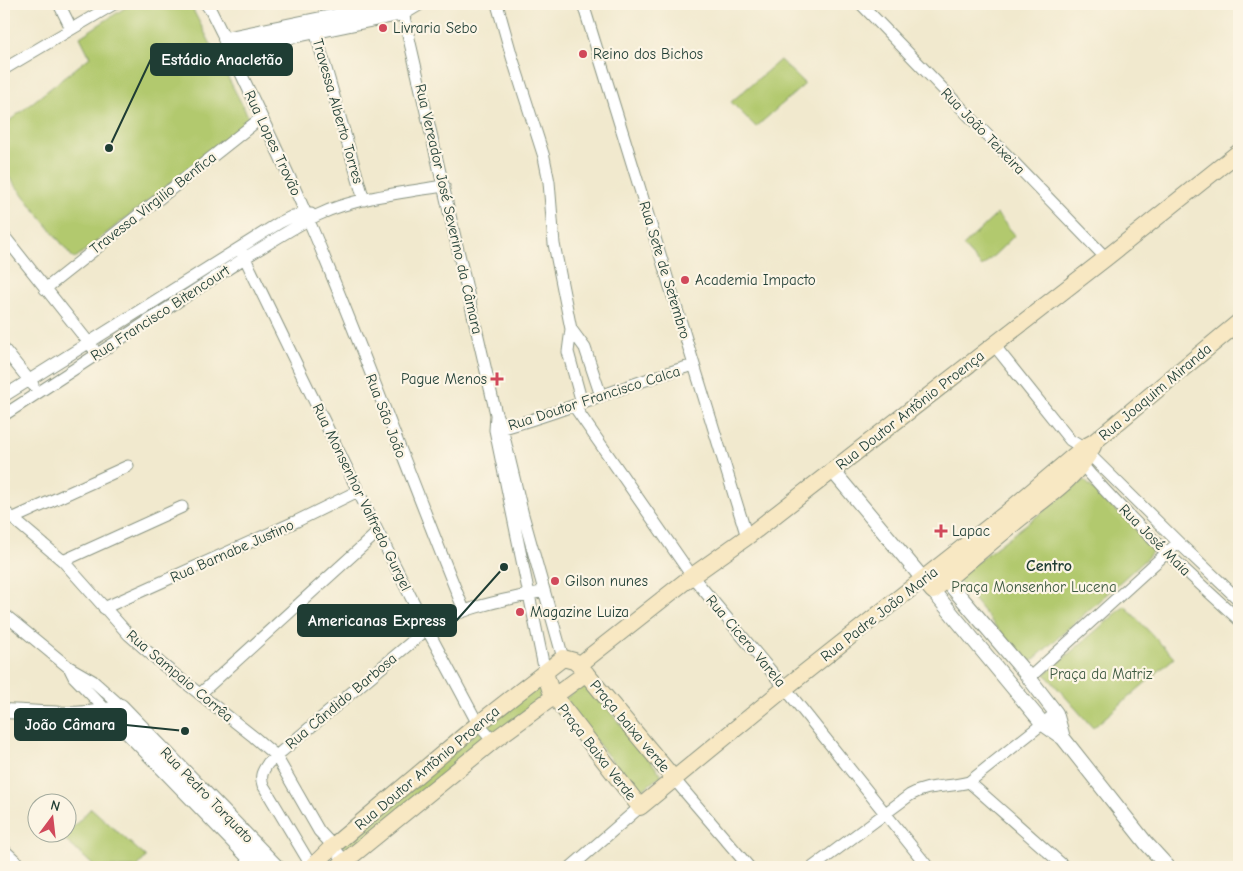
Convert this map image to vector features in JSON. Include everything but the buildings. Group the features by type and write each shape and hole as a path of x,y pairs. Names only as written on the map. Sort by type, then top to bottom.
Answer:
{"main road":[{"name":"Rua Doutor Antônio Proença","path":"582,669 692,576 994,345 1239,152"},
{"name":"Rua Joaquim Miranda","path":"1009,519 1058,487 1082,451 1239,322"},
{"name":"Rua Padre João Maria","path":"640,807 786,688 928,585 1009,519"},
{"name":"Praça Baixa Verde","path":"554,696 582,669 574,661 563,658"},
{"path":"545,672 563,658"},
{"name":"Praça baixa verde","path":"582,669 674,779"},
{"name":"Rua Doutor Antônio Proença","path":"333,862 478,724 545,672"},
{"name":"Praça Baixa Verde","path":"545,672 554,696 640,807"},
{"name":"Rua Doutor Antônio Proença","path":"333,862 554,696"}],"street":[{"path":"59,4 71,28"},
{"path":"4,69 114,4"},
{"path":"227,44 418,4"},
{"path":"497,4 544,157 549,182 554,244 571,329 585,348 601,396"},
{"name":"Rua Sete de Setembro","path":"583,4 746,536"},
{"name":"Rua João Teixeira","path":"861,4 1106,258"},
{"name":"Rua Lopes Trovão","path":"209,6 261,118 311,216"},
{"name":"Rua Vereador José Severino da Câmara","path":"399,7 444,186 496,414 518,516 528,595 545,672"},
{"name":"Travessa Alberto Torres","path":"313,27 364,200"},
{"name":"Travessa Virgilio Benfica","path":"45,289 261,118"},
{"name":"Rua Francisco Bitencourt","path":"4,415 243,252 279,223 293,216 311,216 364,200 444,186"},
{"name":"Rua São João","path":"311,216 410,476 464,610"},
{"path":"4,236 97,353"},
{"name":"Rua Francisco Bitencourt","path":"4,396 88,342 243,252"},
{"name":"Rua Monsenhor Valfredo Gurgel","path":"243,252 427,629 478,724 493,741"},
{"name":"Rua Cicero Varela","path":"571,329 568,352 578,404 692,576 786,688 884,814 928,867"},
{"path":"994,345 1082,451 1239,600"},
{"path":"4,349 38,393"},
{"name":"Rua Doutor Francisco Calca","path":"499,429 642,381 694,366"},
{"name":"Rua José Maia","path":"1082,451 1167,554 1239,620"},
{"path":"14,518 128,466"},
{"path":"832,470 1043,724 1063,738 1146,843 1168,867"},
{"name":"Rua Barnabe Justino","path":"104,608 298,521 358,491"},
{"path":"63,560 182,507"},
{"name":"Rua Sampaio Corrêa","path":"4,511 63,560 129,635 163,665 276,756 319,831 333,862"},
{"name":"Rua Vereador José Severino da Câmara","path":"518,516 544,591 563,658"},
{"path":"200,694 378,532"},
{"path":"1008,682 1026,674 1178,543"},
{"path":"941,575 1026,674 1056,713 1063,738"},
{"name":"Rua Cândido Barbosa","path":"333,862 264,786 261,778 262,772 268,763 427,629 442,619 464,610 544,591"},
{"path":"959,622 973,611"},
{"name":"Rua Pedro Torquato","path":"5,614 67,666 93,681 121,706 277,867"},
{"name":"Rua Pedro Torquato","path":"67,666 74,677 258,867"},
{"path":"1026,704 1040,694"},
{"path":"4,711 92,714 121,706"},
{"path":"813,867 920,789 952,786 969,782 1056,713"},
{"path":"674,779 749,867"},
{"path":"969,782 1064,867"},
{"path":"575,866 640,807"},
{"path":"4,850 22,867"}],"green space":[{"path":"131,4 190,4 250,120 74,259 4,171 4,125 90,57 80,37"},
{"path":"780,60 805,84 756,127 731,102"},
{"path":"997,214 1015,235 982,267 963,246"},
{"name":"Praça Monsenhor Lucena","path":"1084,480 1151,544 1153,550 1149,556 1032,661 1023,660 956,578"},
{"name":"Praça da Matriz","path":"1125,606 1174,658 1093,728 1045,674"},
{"path":"542,679 547,693 351,853 341,844"},
{"path":"586,683 662,775 638,793 563,700"},
{"path":"91,808 146,857 137,867 95,867 70,844 78,844 78,822"}],"place":[{"name":"Livraria Sebo","path":"383,28"},
{"name":"Reino dos Bichos","path":"583,54"},
{"name":"Estádio Anacletão","path":"109,148"},
{"name":"Academia Impacto","path":"685,280"},
{"name":"Pague Menos","path":"497,379"},
{"name":"Lapac","path":"941,531"},
{"name":"Americanas Express","path":"504,567"},
{"name":"Gilson nunes","path":"555,581"},
{"name":"Magazine Luiza","path":"520,612"},
{"name":"João Câmara","path":"185,731"}],"district":[{"name":"Centro","path":"1049,566"}]}
